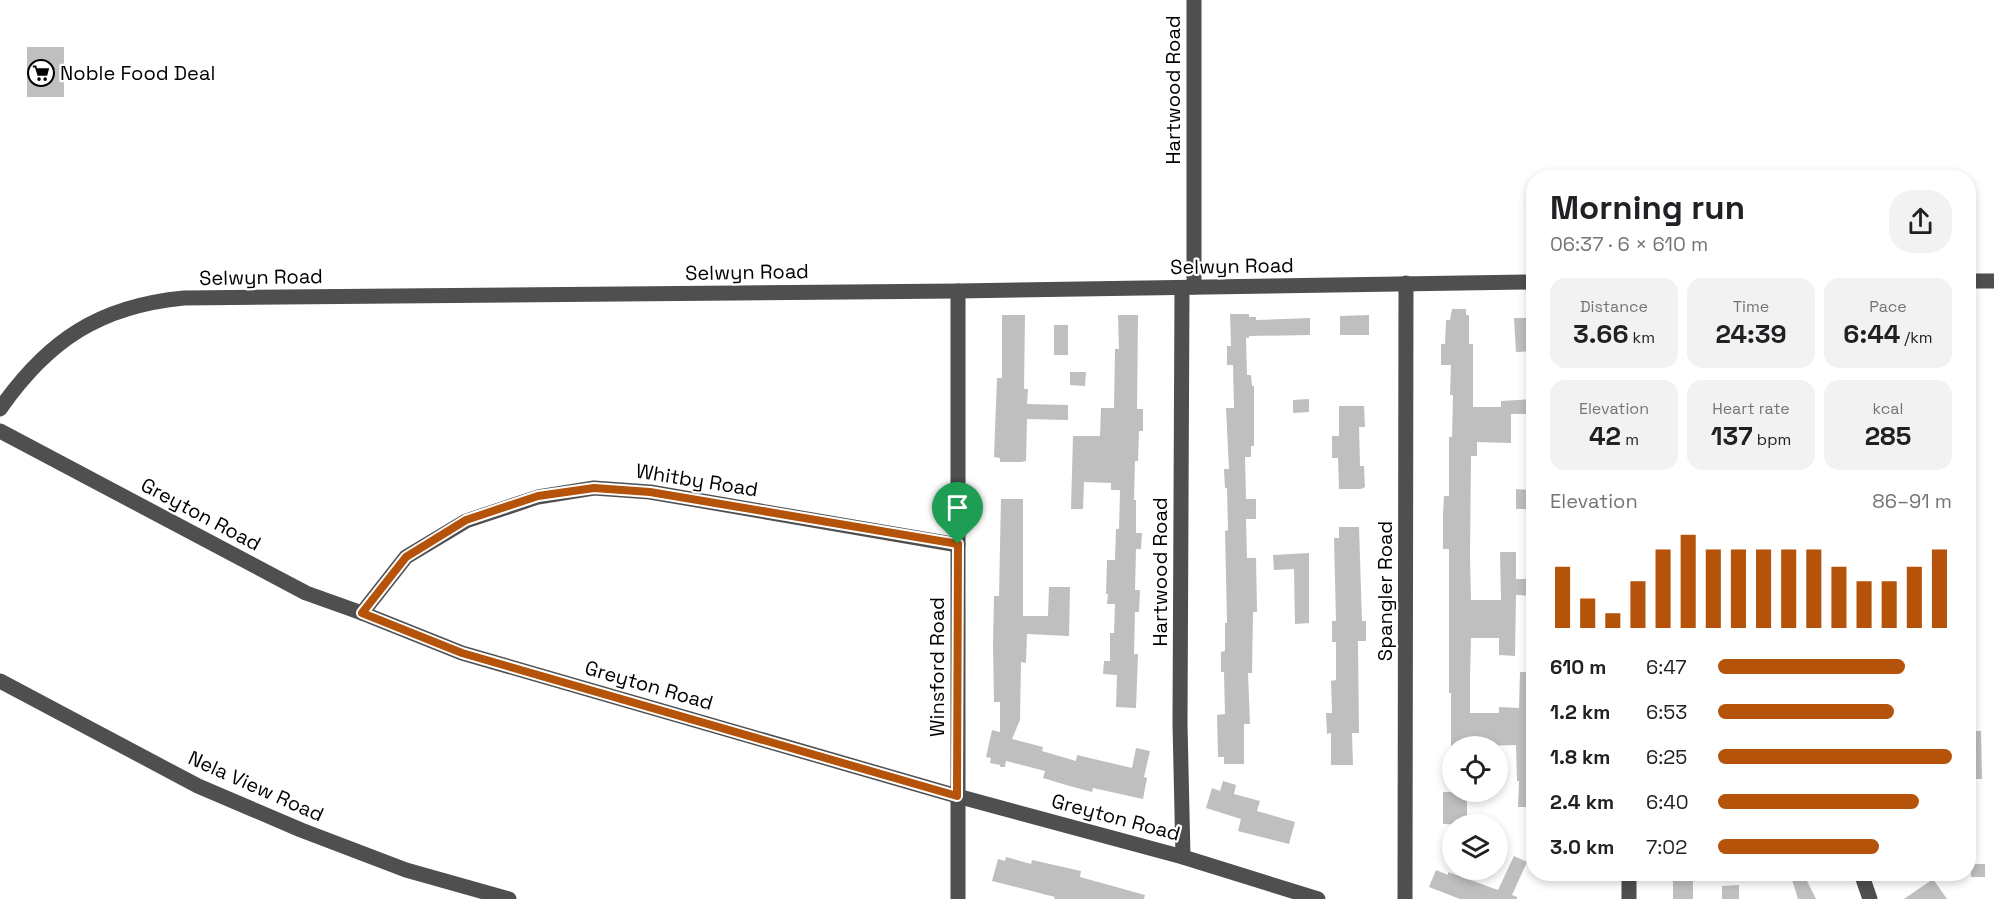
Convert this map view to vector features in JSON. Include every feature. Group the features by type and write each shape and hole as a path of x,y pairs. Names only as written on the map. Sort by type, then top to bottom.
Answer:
{"street":[{"name":"Hartwood Road","path":"1183,857 1180,724 1194,0"},
{"path":"1976,281 1994,281"},
{"name":"Selwyn Road","path":"0,409 35,366 56,346 78,330 104,316 133,306 159,301 208,298 958,291 1526,282"},
{"name":"Spangler Road","path":"1405,899 1406,283"},
{"name":"Winsford Road","path":"958,291 958,899"},
{"name":"Greyton Road","path":"0,431 306,593 462,653 957,796 1183,857 1318,899"},
{"name":"Whitby Road","path":"362,613 406,557 466,520 538,496 594,488 650,492 958,544"},
{"name":"Nela View Road","path":"0,681 208,790 302,830 406,870 509,899"},
{"path":"1629,881 1629,899"},
{"path":"1864,881 1870,899"}],"building":[{"path":"27,47 64,47 64,97 27,97"},
{"path":"1452,309 1466,309 1466,315 1469,315 1469,344 1473,344 1473,407 1501,407 1501,401 1526,399 1526,414 1511,414 1511,443 1477,442 1477,456 1471,456 1471,600 1501,600 1500,552 1516,552 1516,579 1526,579 1526,596 1516,595 1515,656 1499,655 1499,638 1471,638 1470,713 1499,713 1499,707 1519,708 1520,672 1526,672 1526,807 1518,807 1519,781 1517,781 1516,745 1508,745 1508,736 1451,736 1449,549 1443,549 1443,515 1444,496 1449,496 1449,437 1452,437 1453,395 1450,395 1451,365 1441,365 1441,344 1445,344 1446,320 1450,320"},
{"path":"1230,314 1249,314 1249,317 1256,317 1256,320 1310,318 1310,335 1249,336 1246,338 1247,375 1251,375 1252,386 1254,386 1254,446 1251,446 1251,457 1245,457 1246,499 1256,499 1256,519 1246,519 1247,558 1256,558 1257,612 1253,612 1252,673 1248,673 1250,724 1244,724 1244,764 1224,764 1224,757 1218,757 1217,715 1225,714 1221,652 1225,651 1225,623 1227,623 1225,531 1228,530 1224,469 1229,469 1226,408 1234,408 1233,365 1227,365 1227,346 1231,346"},
{"path":"1002,315 1025,315 1024,389 1028,389 1027,404 1068,405 1068,420 1027,419 1026,461 1021,462 1000,462 1000,458 994,457 997,378 1002,378"},
{"path":"1118,315 1138,315 1137,409 1143,409 1143,431 1139,431 1138,461 1135,461 1134,500 1136,500 1136,533 1142,533 1141,549 1136,549 1135,590 1140,590 1139,612 1135,612 1134,654 1138,654 1136,708 1116,707 1117,675 1103,674 1104,661 1110,661 1110,633 1114,633 1115,604 1107,604 1108,594 1106,594 1107,560 1115,560 1120,490 1111,490 1111,483 1084,482 1083,509 1071,509 1073,436 1100,436 1101,408 1114,408 1115,349 1119,349"},
{"path":"1369,315 1369,335 1340,335 1340,316"},
{"path":"1514,318 1526,318 1526,351 1516,352"},
{"path":"1054,325 1068,325 1068,355 1054,355"},
{"path":"1070,372 1086,372 1085,386 1070,385"},
{"path":"1309,399 1309,412 1293,413 1293,400"},
{"path":"1339,406 1364,406 1365,427 1359,427 1360,466 1364,466 1365,487 1361,489 1339,489 1338,458 1332,458 1332,436 1339,436"},
{"path":"1516,489 1526,490 1526,509 1516,509"},
{"path":"1001,499 1023,499 1023,616 1048,616 1049,587 1070,587 1069,636 1027,634 1026,663 1021,662 1020,720 1012,739 1043,747 1042,751 1076,761 1077,755 1132,768 1136,748 1150,751 1144,777 1147,778 1143,799 1093,788 1092,792 1043,778 1045,771 1006,761 1005,767 1000,767 1000,765 990,763 991,758 986,757 992,730 1000,732 1000,702 994,702 993,645 994,596 999,596"},
{"path":"1339,527 1359,527 1362,621 1366,621 1366,641 1358,641 1359,733 1352,733 1353,765 1331,765 1331,733 1327,734 1326,713 1332,713 1331,681 1336,680 1336,642 1332,642 1332,621 1336,621 1334,538 1339,538"},
{"path":"1309,553 1309,623 1295,624 1294,569 1274,570 1273,555"},
{"path":"1976,731 1981,731 1982,779 1976,779"},
{"path":"1223,781 1236,785 1234,794 1260,801 1257,811 1295,822 1289,844 1238,831 1241,819 1206,808 1212,788 1220,791"},
{"path":"1443,802 1467,802 1467,814 1443,814"},
{"path":"1514,856 1526,862 1512,895 1517,899 1460,899 1429,887 1436,870 1442,872 1442,880 1470,880 1498,890 1503,880 1508,880 1508,869"},
{"path":"1006,857 1031,864 1032,860 1081,871 1080,877 1145,895 1144,899 1054,899 1055,897 992,881 998,859 1005,861"},
{"path":"1976,864 1985,864 1985,877 1976,877"},
{"path":"1673,881 1693,881 1693,899 1673,899"},
{"path":"1792,881 1807,881 1816,899 1798,899"},
{"path":"1930,881 1934,881 1947,899 1904,899"},
{"path":"1739,885 1739,899 1722,899 1722,886"}],"place":[{"name":"Noble Food Deal","path":"41,73"}],"route":[{"path":"594,488 650,492 958,544 957,796 462,653 362,613 406,557 466,520 538,496 594,488"}]}
